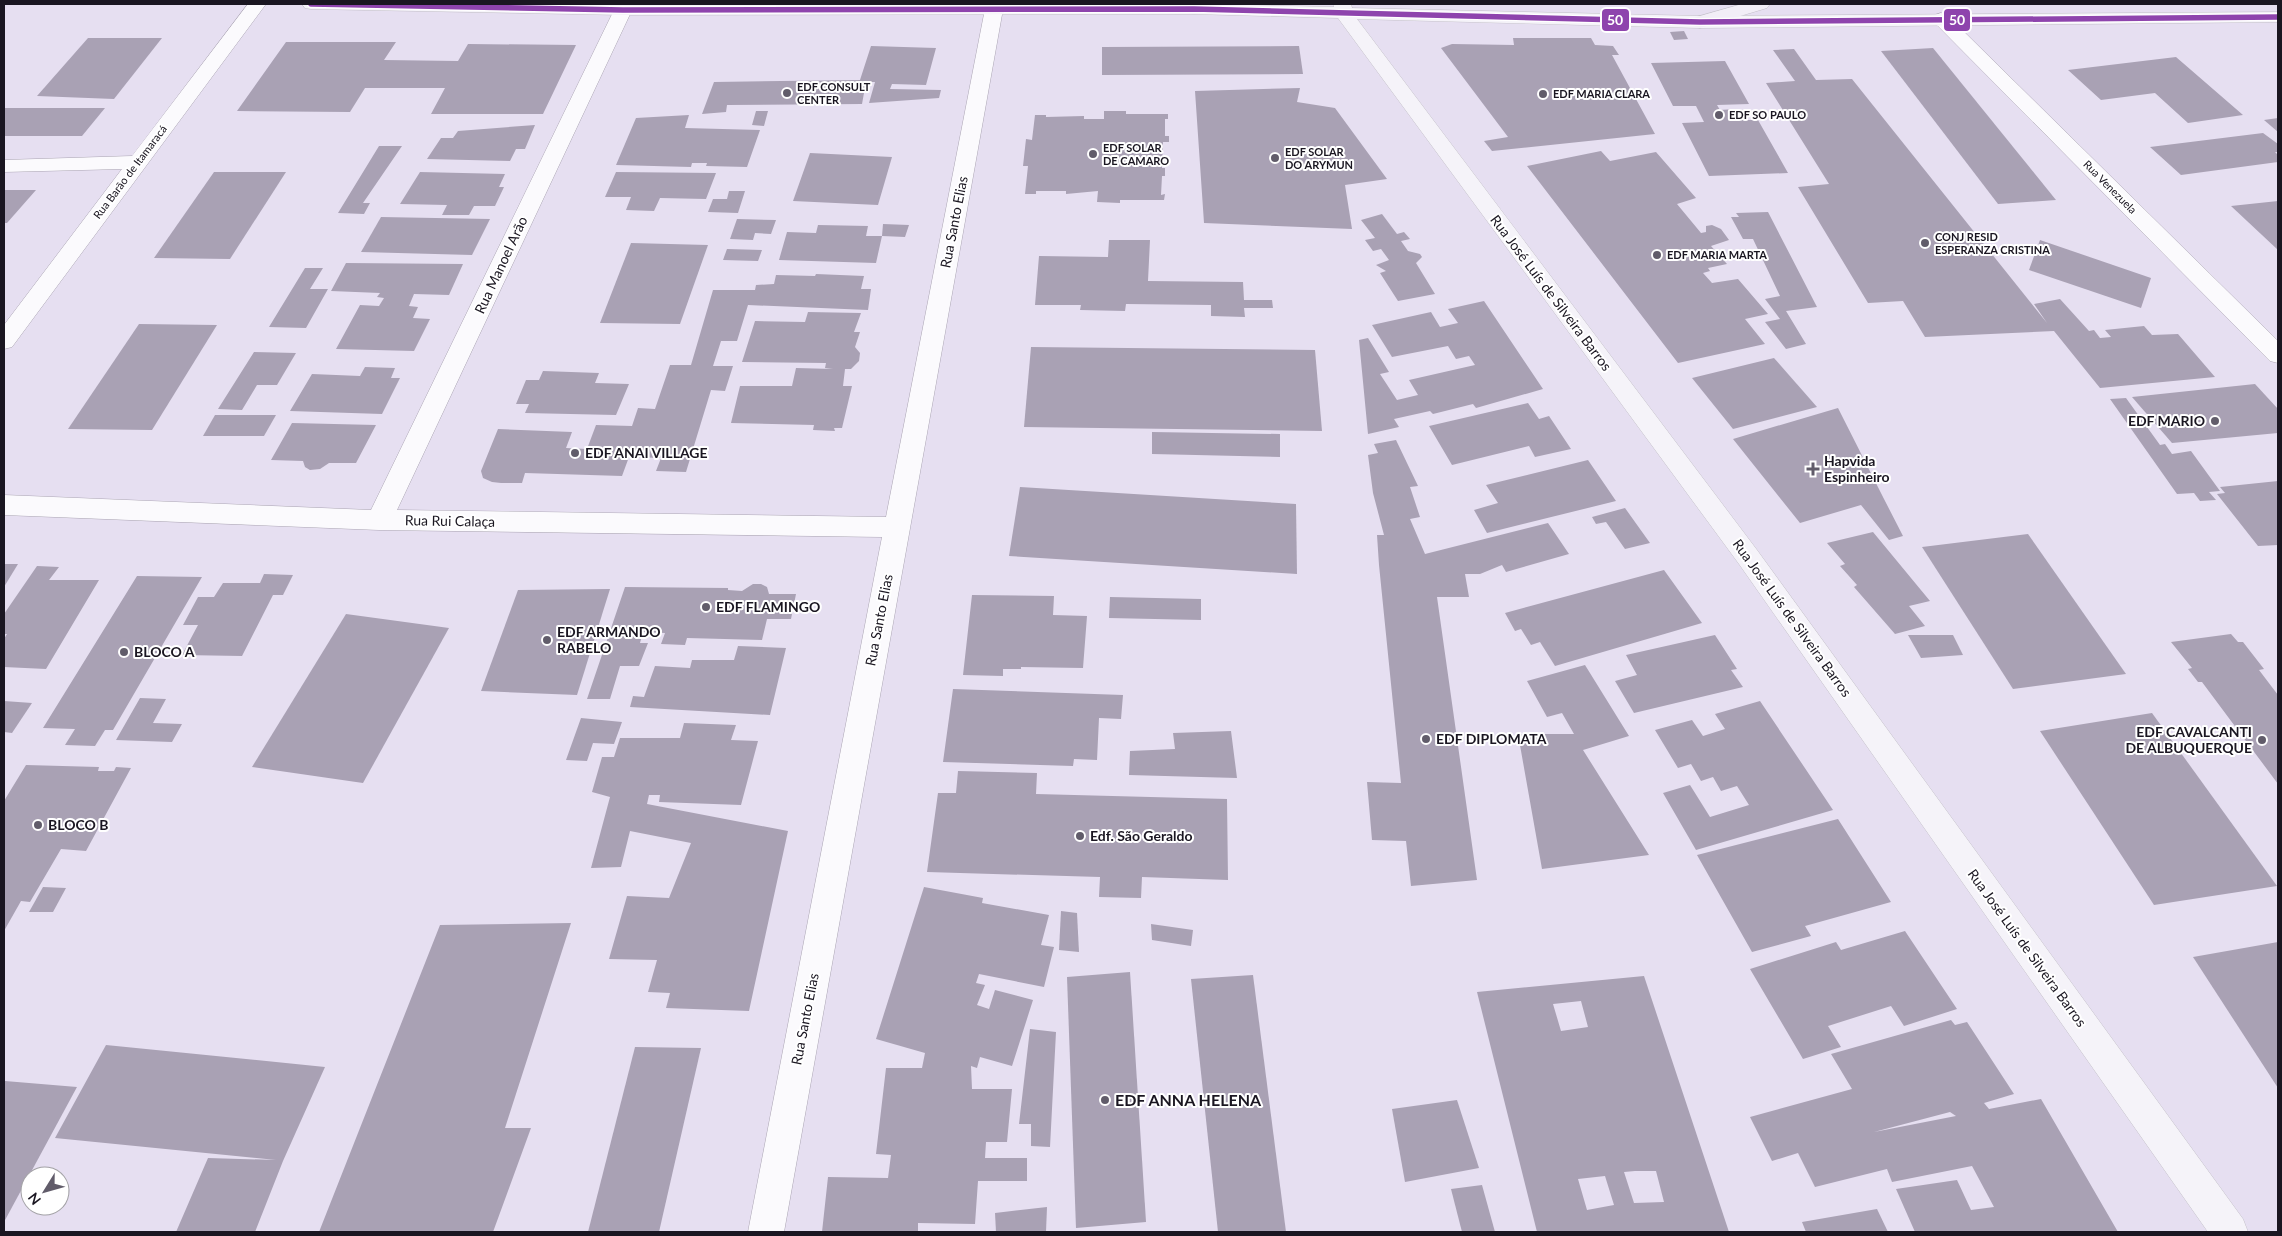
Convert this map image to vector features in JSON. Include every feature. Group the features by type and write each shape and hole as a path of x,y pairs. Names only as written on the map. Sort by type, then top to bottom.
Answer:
{"highway":[{"path":"1700,22 1761,4"}],"main road":[{"path":"311,4 623,10 994,9 1186,6 1343,8 1700,22 2278,16"},
{"name":"Rua José Luís de Silveira Barros","path":"1343,8 1360,37 1748,557 2230,1232"}],"street":[{"name":"Rua Barão de Itamaracá","path":"4,341 137,162 258,4"},
{"name":"Rua Santo Elias","path":"766,1232 994,9"},
{"name":"Rua Manoel Arão","path":"379,520 623,10"},
{"name":"Rua Venezuela","path":"1941,19 2278,355"},
{"path":"4,166 137,162"},
{"name":"Rua Rui Calaça","path":"4,505 379,520 896,527"}],"building":[{"path":"1684,31 1688,39 1674,40 1670,32"},
{"path":"88,38 162,38 114,99 37,96"},
{"path":"1513,38 1591,38 1595,45 1613,46 1619,55 1612,55 1655,134 1492,151 1484,141 1508,137 1441,48 1452,44 1514,45"},
{"path":"286,42 396,42 384,60 458,61 468,44 576,45 543,114 431,114 445,88 365,88 350,112 237,111"},
{"path":"871,46 936,48 926,85 892,84 890,89 941,90 939,98 869,103 875,82 866,82 862,104 727,105 726,112 702,114 714,82 860,80"},
{"path":"1299,46 1303,74 1102,75 1102,47"},
{"path":"1933,48 2056,200 1998,204 1881,51"},
{"name":"CONJ RESID ESPERANZA CRISTINA","path":"1794,49 1816,80 1852,79 2047,323 2034,304 2060,299 2089,331 2094,330 2100,338 2111,337 2105,330 2144,326 2152,335 2178,334 2215,377 2100,388 2054,331 1925,337 1903,301 1868,303 1798,187 1829,184 1766,83 1795,81 1773,50"},
{"path":"2176,57 2243,115 2188,123 2155,93 2101,100 2068,70"},
{"name":"EDF SO PAULO","path":"1725,61 1749,104 1717,105 1720,110 1735,109 1741,120 1758,120 1788,173 1709,176 1682,123 1704,122 1696,106 1673,106 1651,63"},
{"path":"1300,88 1297,102 1335,108 1387,179 1345,185 1352,229 1204,223 1195,91"},
{"path":"4,108 105,108 82,136 4,136"},
{"path":"756,111 768,111 764,126 752,125"},
{"name":"EDF SOLAR DE CAMARO","path":"1104,111 1126,111 1126,114 1168,114 1168,119 1165,119 1165,136 1169,136 1169,142 1163,142 1162,168 1165,168 1165,176 1162,176 1161,195 1165,194 1164,200 1120,200 1120,203 1097,202 1098,191 1066,194 1066,191 1036,191 1036,194 1025,194 1028,166 1023,166 1026,139 1032,140 1035,115 1046,115 1046,117 1084,116 1084,119 1104,119"},
{"path":"689,115 685,128 760,130 747,167 706,166 707,163 692,163 691,167 616,165 636,118"},
{"path":"2278,118 2278,132 2264,120"},
{"path":"535,125 525,149 516,149 510,161 427,159 441,138 453,138 458,131"},
{"path":"2263,133 2278,144 2278,152 2275,152 2278,155 2278,162 2181,175 2150,147"},
{"path":"379,146 402,146 363,203 370,203 364,214 338,213"},
{"name":"EDF MARIA MARTA","path":"1601,151 1610,161 1656,152 1696,198 1677,204 1701,233 1706,232 1706,226 1712,225 1721,229 1729,240 1711,246 1727,264 1708,268 1710,271 1703,273 1712,283 1738,279 1768,314 1745,319 1765,344 1678,363 1527,166"},
{"path":"810,153 892,157 878,205 793,201"},
{"path":"214,172 286,172 230,259 154,258"},
{"path":"420,172 505,174 499,187 504,187 495,206 474,206 469,215 442,215 447,205 400,204"},
{"path":"616,172 716,173 706,199 660,198 654,211 626,210 631,197 605,197"},
{"path":"4,190 36,190 7,223 4,223"},
{"path":"729,191 745,191 738,213 708,212 713,199 727,199"},
{"path":"2278,201 2278,250 2231,206"},
{"path":"1768,212 1817,307 1786,311 1806,344 1786,349 1765,322 1780,319 1765,299 1780,296 1753,239 1743,239 1731,217 1739,217 1736,213"},
{"path":"1382,214 1397,234 1404,232 1410,239 1401,241 1408,251 1420,254 1422,257 1416,263 1435,294 1398,301 1380,273 1386,271 1376,265 1389,260 1381,249 1373,251 1365,240 1375,238 1361,220"},
{"path":"381,217 490,219 472,255 361,252"},
{"path":"737,219 776,220 771,234 755,233 753,240 730,239"},
{"path":"883,224 909,225 905,237 882,236"},
{"path":"818,225 868,226 866,236 882,236 876,263 779,260 787,232 816,233"},
{"path":"1109,240 1150,240 1148,281 1243,282 1244,300 1272,300 1273,308 1244,308 1245,317 1211,316 1211,305 1126,304 1125,311 1080,310 1081,305 1035,305 1039,256 1108,257"},
{"path":"2040,240 2151,278 2141,308 2029,270"},
{"path":"631,243 708,245 680,324 600,323"},
{"path":"727,249 762,250 758,261 723,260"},
{"path":"346,263 463,264 449,295 414,294 409,306 418,307 413,318 430,319 414,351 336,349 360,305 379,306 384,298 377,297 380,293 331,291"},
{"path":"305,268 323,268 310,289 328,289 306,328 269,327"},
{"path":"816,274 864,276 861,289 871,289 868,310 748,305 737,341 721,341 713,366 733,366 725,391 711,390 686,472 656,471 661,458 629,457 622,476 525,473 522,483 492,482 483,478 481,471 498,429 572,432 566,448 587,449 596,425 632,426 638,408 655,409 670,365 691,365 713,290 755,290 756,285 774,284 776,275 815,276"},
{"path":"1484,301 1543,389 1476,408 1473,404 1433,414 1430,411 1394,419 1399,427 1368,434 1359,340 1368,338 1389,372 1380,374 1397,400 1418,395 1409,380 1475,365 1469,356 1456,359 1448,346 1392,357 1372,325 1431,312 1440,327 1458,323 1448,309"},
{"path":"808,312 861,313 854,332 860,332 855,347 860,353 859,361 851,369 845,369 843,386 852,386 842,428 834,428 835,431 813,430 814,425 731,423 740,386 792,386 796,368 833,369 825,368 826,363 742,362 755,321 805,322"},
{"path":"139,324 217,325 152,430 68,429"},
{"path":"1031,347 1315,350 1322,431 1024,427"},
{"path":"254,352 296,353 277,385 257,385 242,410 218,409"},
{"path":"1774,358 1817,407 1733,429 1692,378"},
{"path":"365,367 395,368 391,378 400,378 382,414 290,411 312,374 360,376"},
{"name":"EDF ANAI VILLAGE","path":"543,371 599,373 595,383 629,384 616,415 525,413 529,404 516,404 526,380 539,380"},
{"name":"EDF MARIO","path":"2255,384 2278,409 2278,433 2172,443 2132,397"},
{"path":"2126,398 2160,445 2165,444 2172,454 2191,451 2220,491 2209,492 2216,500 2200,501 2194,493 2177,494 2110,399"},
{"path":"1528,403 1539,419 1549,416 1571,449 1535,457 1529,446 1452,465 1429,426"},
{"name":"Hapvida Espinheiro","path":"1838,408 1903,536 1889,540 1861,505 1800,523 1733,439"},
{"path":"215,415 276,415 264,436 203,436"},
{"path":"292,423 376,425 356,463 329,463 320,469 310,470 305,467 303,461 271,460"},
{"path":"1152,432 1280,434 1280,457 1152,454"},
{"name":"EDF DIPLOMATA","path":"1396,440 1418,486 1410,487 1420,517 1410,519 1425,554 1548,523 1569,554 1506,572 1502,565 1480,574 1465,574 1469,597 1437,597 1477,880 1411,886 1406,841 1372,840 1367,782 1401,783 1379,565 1377,535 1384,535 1373,493 1368,455 1378,453 1374,444"},
{"path":"1588,460 1616,501 1487,533 1474,510 1498,503 1486,485"},
{"path":"2278,481 2278,545 2258,546 2217,494 2225,493 2220,487"},
{"path":"1020,487 1296,504 1297,574 1009,556"},
{"path":"1625,508 1650,543 1625,549 1606,522 1596,524 1592,517"},
{"path":"1873,532 1930,601 1909,606 1925,626 1895,634 1854,587 1857,585 1840,566 1845,564 1827,543"},
{"path":"2028,534 2126,674 2013,689 1922,547"},
{"path":"4,564 18,564 4,587"},
{"path":"37,566 59,567 49,580 99,580 46,669 4,667 4,639 7,634 4,634 4,614"},
{"path":"1664,570 1702,623 1555,666 1540,642 1531,645 1521,629 1515,631 1505,613"},
{"path":"264,574 293,575 283,595 273,595 242,656 182,655 198,625 183,625 198,597 214,597 223,583 260,583"},
{"name":"BLOCO A","path":"137,576 202,577 113,730 105,730 95,746 65,745 75,729 43,728"},
{"name":"EDF FLAMINGO","path":"753,584 761,584 767,587 769,594 796,594 791,619 767,619 762,640 687,638 685,645 661,644 665,633 643,632 640,643 648,643 639,666 620,666 610,699 587,699 625,587 728,588 728,590 742,591"},
{"name":"EDF ARMANDO RABELO","path":"610,589 577,695 481,691 518,590"},
{"path":"972,595 1054,596 1053,615 1087,616 1083,668 1021,667 1021,669 1003,669 1003,676 963,675"},
{"path":"1110,597 1201,599 1201,620 1109,618"},
{"path":"346,614 449,628 363,783 252,767"},
{"name":"EDF CAVALCANTI DE ALBUQUERQUE","path":"2231,634 2238,642 2243,642 2264,669 2259,670 2278,695 2278,784 2202,682 2198,682 2188,669 2192,668 2171,642"},
{"path":"1715,635 1737,669 1731,670 1743,687 1634,713 1615,681 1637,675 1626,655"},
{"path":"1908,635 1953,635 1963,655 1921,658"},
{"name":"EDF FLAMINGO","path":"738,646 786,648 770,715 630,707 633,696 644,697 655,666 690,668 692,660 734,660"},
{"name":"EDF DIPLOMATA","path":"1585,665 1629,736 1583,750 1649,855 1542,869 1518,734 1574,734 1562,713 1547,717 1527,681"},
{"path":"953,689 1123,695 1121,719 1099,718 1097,760 1074,759 1073,766 943,762"},
{"path":"140,698 166,699 153,723 182,724 172,742 116,740"},
{"path":"4,701 32,703 12,733 4,732"},
{"path":"1760,701 1833,810 1696,850 1663,793 1690,785 1710,817 1749,805 1737,786 1721,791 1713,777 1701,781 1691,764 1678,768 1655,730 1692,720 1703,736 1725,729 1715,714"},
{"path":"2152,713 2277,886 2154,905 2040,731"},
{"path":"581,718 622,722 614,744 593,743 587,761 566,760"},
{"path":"684,723 736,725 731,740 758,741 741,805 659,802 660,795 649,795 647,804 788,831 749,1011 666,1008 670,993 648,992 657,960 609,959 627,896 669,898 691,843 630,831 621,867 591,868 610,797 592,792 602,757 614,757 620,738 680,738"},
{"path":"1231,731 1237,778 1129,775 1130,751 1175,749 1173,733"},
{"name":"BLOCO B","path":"26,765 99,767 98,771 114,771 116,767 131,768 86,851 61,849 30,902 21,901 4,931 4,801"},
{"name":"Edf. São Geraldo","path":"958,771 1037,773 1036,794 1227,799 1228,880 1142,877 1141,898 1099,897 1100,877 927,872 938,793 956,793"},
{"path":"1838,819 1891,902 1805,926 1811,936 1752,952 1697,855"},
{"path":"43,887 66,888 53,912 29,912"},
{"path":"924,887 983,898 982,903 1049,915 1041,945 1054,947 1044,987 979,974 976,983 985,985 977,1005 989,1009 995,990 1033,1000 1012,1066 980,1057 977,1068 971,1066 972,1089 1012,1089 1007,1142 986,1142 985,1158 1027,1158 1027,1181 978,1181 975,1224 918,1223 918,1232 822,1232 828,1177 888,1178 891,1155 876,1154 886,1068 922,1068 925,1053 876,1039"},
{"path":"1061,911 1077,913 1079,952 1059,950"},
{"path":"571,923 505,1128 531,1128 493,1232 319,1232 440,925"},
{"path":"1151,924 1193,930 1191,946 1152,940"},
{"path":"1905,931 1957,1009 1904,1026 1891,1006 1828,1026 1841,1047 1803,1059 1750,969 1836,942 1841,950"},
{"path":"2278,942 2278,1088 2193,957"},
{"name":"EDF ANNA HELENA","path":"1130,972 1146,1222 1076,1228 1067,977"},
{"path":"1253,975 1286,1232 1218,1232 1191,979"},
{"path":"1644,976 1729,1232 1537,1232 1477,992","holes":["1581,1001 1588,1027 1561,1031 1553,1004","1656,1171 1664,1202 1634,1203 1624,1172","1605,1176 1614,1205 1587,1210 1578,1179"]},
{"path":"1951,1020 1955,1025 1967,1022 2014,1094 1984,1103 1989,1109 2041,1099 2118,1232 1915,1232 1896,1189 1957,1180 1971,1210 1994,1207 1972,1166 1892,1182 1887,1169 1815,1187 1798,1153 1772,1161 1750,1117 1852,1089 1831,1054","holes":["1950,1112 1956,1116 1874,1132"]},
{"path":"1030,1029 1056,1032 1050,1147 1031,1146 1031,1124 1019,1124"},
{"path":"106,1045 325,1067 283,1161 255,1232 176,1232 208,1158 276,1160 55,1138"},
{"path":"635,1047 701,1048 659,1232 588,1232"},
{"path":"5,1081 77,1087 34,1166 20,1166 20,1192 4,1222"},
{"path":"1457,1100 1479,1168 1405,1182 1392,1109"},
{"path":"1482,1185 1495,1232 1462,1232 1451,1189"},
{"path":"1047,1207 1046,1232 996,1232 995,1213"},
{"path":"1877,1209 1888,1232 1806,1232 1802,1222"}],"transit line":[{"name":"50","path":"311,4 623,10 1194,9 1700,22 2278,17"}],"place":[{"name":"EDF CONSULT CENTER","path":"787,93"},
{"name":"EDF MARIA CLARA","path":"1543,94"},
{"name":"EDF SO PAULO","path":"1719,115"},
{"name":"EDF SOLAR DE CAMARO","path":"1093,154"},
{"name":"EDF SOLAR DO ARYMUN","path":"1275,158"},
{"name":"CONJ RESID ESPERANZA CRISTINA","path":"1925,243"},
{"name":"EDF MARIA MARTA","path":"1657,255"},
{"name":"EDF MARIO","path":"2215,421"},
{"name":"EDF ANAI VILLAGE","path":"575,453"},
{"name":"Hapvida Espinheiro","path":"1813,469"},
{"name":"EDF FLAMINGO","path":"706,607"},
{"name":"EDF ARMANDO RABELO","path":"547,640"},
{"name":"BLOCO A","path":"124,652"},
{"name":"EDF DIPLOMATA","path":"1426,739"},
{"name":"EDF CAVALCANTI DE ALBUQUERQUE","path":"2262,740"},
{"name":"BLOCO B","path":"38,825"},
{"name":"Edf. São Geraldo","path":"1080,836"},
{"name":"EDF ANNA HELENA","path":"1105,1100"}]}
